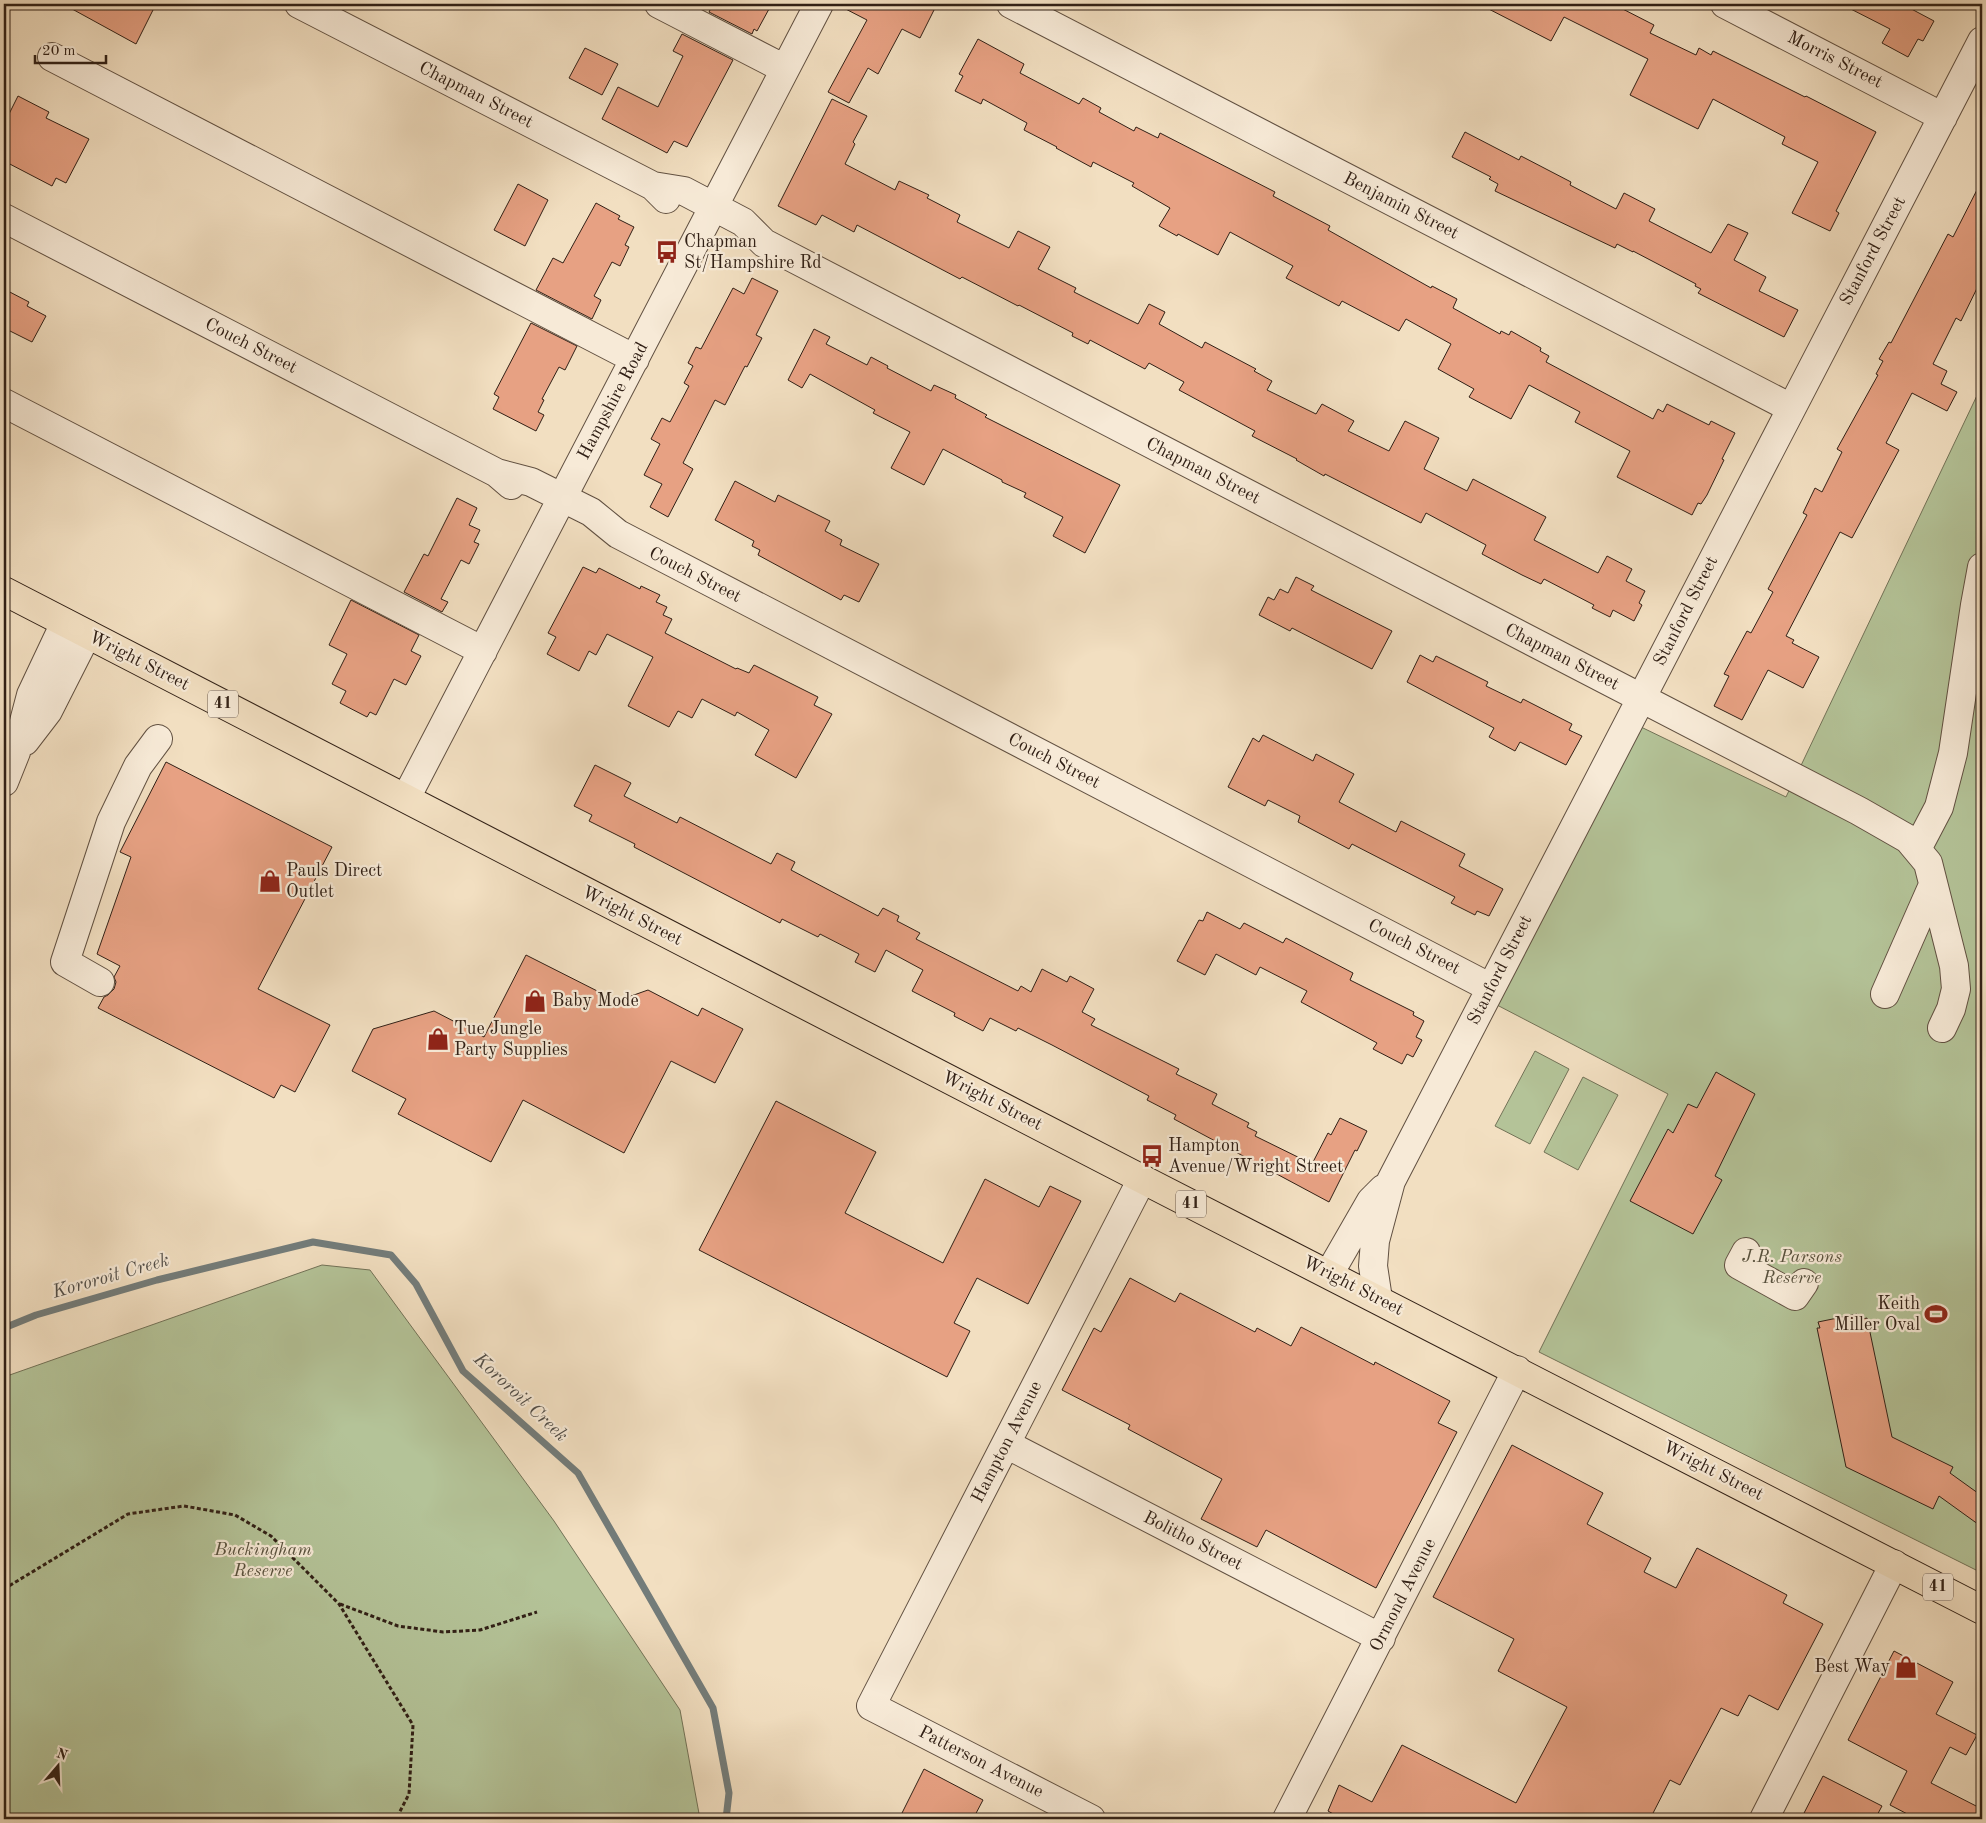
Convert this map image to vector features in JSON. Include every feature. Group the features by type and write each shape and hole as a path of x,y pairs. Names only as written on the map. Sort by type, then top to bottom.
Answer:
{"main road":[{"name":"Wright Street","path":"4,591 1142,1179 1982,1610"}],"street":[{"name":"Chapman Street","path":"299,4 653,186 675,208 743,222 764,243 1868,816 1908,839 1928,862 1950,955 1956,989 1952,1009 1942,1028"},
{"path":"659,4 785,69"},
{"name":"Hampshire Road","path":"406,798 818,4"},
{"name":"Benjamin Street","path":"1011,4 1791,408"},
{"name":"Morris Street","path":"1725,4 1943,117"},
{"name":"Stanford Street","path":"1378,1299 1373,1266 1375,1241 1391,1181 1982,41"},
{"path":"52,57 635,359"},
{"name":"Couch Street","path":"4,218 498,473 524,495 559,504 583,525 618,534 1491,988"},
{"path":"4,403 482,651"},
{"path":"1917,849 1939,807 1953,753 1974,604 1982,567"},
{"path":"4,782 10,749 48,711 76,628"},
{"path":"100,982 65,962 111,822 138,766 158,739"},
{"path":"1885,994 1933,885"},
{"path":"1906,947 1950,955"},
{"name":"Hampton Avenue","path":"871,1706 1142,1179"},
{"name":"Stanford Street","path":"1329,1274 1371,1201 1391,1181"},
{"path":"1746,1252 1739,1265 1771,1283 1796,1296 1804,1283"},
{"name":"Ormond Avenue","path":"1287,1819 1517,1370"},
{"name":"Bolitho Street","path":"1006,1444 1381,1638"},
{"path":"1764,1819 1894,1564"},
{"name":"Patterson Avenue","path":"871,1706 1091,1819"}],"path":[{"path":"4,1589 128,1514 184,1506 235,1515 272,1536 339,1604 413,1726 409,1794 396,1819"},
{"path":"339,1604 398,1626 443,1632 480,1630 537,1612"}],"green space":[{"name":"J.R. Parsons Reserve","path":"1982,385 1982,1573 1539,1352 1668,1094 1497,1005 1641,727 1786,797"},
{"path":"1535,1051 1569,1069 1530,1144 1495,1126"},
{"path":"1583,1077 1618,1095 1578,1170 1544,1152"},
{"name":"Buckingham Reserve","path":"322,1265 370,1270 554,1521 680,1710 700,1819 4,1819 4,1377"}],"building":[{"path":"63,4 156,4 136,44"},
{"path":"713,4 758,4 769,9 757,31 754,29 752,34 709,12"},
{"path":"836,4 937,4 920,38 902,29 878,74 868,68 849,103 828,92 867,20"},
{"path":"1479,4 1613,4 1654,25 1650,33 1696,55 1699,48 1711,55 1713,51 1876,132 1836,211 1839,213 1830,231 1792,213 1818,162 1782,144 1785,137 1713,99 1698,129 1630,95 1648,59 1564,17 1551,41"},
{"path":"1841,4 1902,4 1934,21 1923,41 1918,39 1908,57 1882,43 1890,29"},
{"path":"682,34 733,60 687,147 674,141 667,153 602,119 618,87 658,107 683,56 673,51"},
{"path":"978,39 1024,64 1020,73 1079,104 1083,98 1101,108 1099,112 1134,131 1136,127 1158,138 1160,133 1275,192 1273,196 1330,226 1328,230 1431,288 1432,286 1457,299 1453,308 1500,334 1501,331 1509,335 1511,331 1541,348 1540,351 1549,356 1546,362 1653,419 1658,409 1663,412 1667,404 1709,425 1711,421 1735,433 1707,495 1701,504 1698,503 1692,515 1617,477 1630,451 1575,422 1580,412 1529,385 1511,419 1469,397 1474,389 1438,369 1451,344 1406,319 1399,331 1342,301 1339,306 1286,278 1293,266 1230,232 1218,255 1159,226 1170,208 1132,186 1134,183 1093,162 1091,167 1056,148 1024,130 1027,123 983,99 981,104 955,91 963,76 959,74"},
{"path":"585,48 618,64 602,95 569,78"},
{"path":"18,96 49,112 46,118 89,139 66,183 56,178 52,186 4,161 4,124"},
{"path":"832,99 867,116 853,142 855,144 845,164 895,190 899,181 929,195 927,198 960,215 957,222 1009,248 1018,231 1050,247 1038,269 1076,288 1074,292 1138,324 1149,304 1165,312 1159,324 1202,348 1205,342 1256,369 1254,371 1272,381 1267,390 1316,414 1322,404 1354,421 1348,431 1389,451 1405,421 1439,438 1424,469 1467,491 1473,479 1546,517 1534,540 1598,573 1607,556 1632,569 1626,581 1645,591 1639,603 1642,605 1634,621 1613,610 1610,617 1592,608 1594,605 1544,579 1541,584 1522,575 1482,554 1486,545 1426,513 1421,523 1325,474 1324,476 1297,459 1252,436 1255,431 1179,390 1184,382 1149,363 1145,369 1090,340 1088,344 1072,336 1073,333 1019,305 962,277 960,279 857,225 854,232 822,215 816,225 778,206"},
{"path":"1465,132 1519,160 1521,156 1571,182 1570,185 1616,209 1624,193 1655,209 1649,221 1711,253 1728,224 1748,233 1734,260 1766,277 1759,291 1798,310 1784,337 1698,293 1701,289 1695,286 1696,284 1633,251 1617,244 1615,248 1495,191 1498,184 1489,179 1491,177 1452,157"},
{"path":"1982,180 1982,278 1961,321 1956,318 1933,364 1947,371 1941,384 1957,392 1947,411 1912,393 1886,443 1899,450 1852,538 1840,532 1786,636 1794,640 1792,643 1819,657 1803,688 1768,670 1742,720 1714,706 1729,676 1724,674 1747,631 1751,633 1773,592 1768,589 1807,515 1803,513 1815,488 1822,492 1842,452 1837,449 1878,375 1876,374 1883,361 1879,359 1889,342 1891,343 1948,234 1953,237"},
{"path":"518,184 548,200 525,246 494,230"},
{"path":"596,203 620,216 618,219 634,227 625,245 629,247 620,266 612,262 594,296 601,300 592,319 536,290 553,258 563,263"},
{"path":"752,278 778,291 756,335 762,338 725,405 715,400 683,463 693,469 668,517 650,507 662,484 644,475 660,444 651,439 662,418 670,422 689,386 684,383 693,366 688,363 696,347 701,349 733,288 744,294"},
{"path":"4,289 29,302 27,306 46,316 32,342 4,328"},
{"path":"531,323 577,346 565,370 559,367 542,399 544,400 538,412 544,415 536,431 493,409 499,397 494,394"},
{"path":"814,329 830,337 826,344 867,365 871,357 888,366 887,368 931,391 934,385 956,395 955,398 987,415 985,417 1120,485 1085,553 1053,536 1063,517 1024,497 1026,493 1002,482 1002,480 943,449 924,485 891,468 910,432 873,413 875,410 810,374 802,388 788,380"},
{"path":"735,481 775,502 778,495 830,521 825,531 842,540 840,545 879,564 859,602 844,595 841,600 758,555 760,550 752,546 754,541 715,520"},
{"path":"457,498 477,508 469,525 480,530 474,542 479,544 469,564 461,560 441,599 448,602 442,612 404,592 424,554 428,556"},
{"path":"583,567 596,573 599,568 640,589 641,586 660,595 656,602 667,607 663,615 672,619 665,633 736,669 749,673 754,665 818,697 814,705 832,714 796,778 755,755 769,730 737,712 735,716 702,699 692,718 678,711 669,727 628,706 653,657 607,634 596,655 589,651 579,671 547,654 556,637 548,633"},
{"path":"1296,577 1314,586 1311,590 1392,631 1372,669 1292,628 1290,631 1259,615 1268,597 1274,600 1280,589 1288,593"},
{"path":"351,600 419,635 411,651 421,656 406,685 394,679 376,715 370,712 367,717 340,703 346,691 332,684 347,654 329,645"},
{"path":"1420,655 1433,662 1436,656 1488,682 1486,686 1521,703 1523,699 1572,724 1569,730 1582,736 1566,765 1520,742 1515,751 1489,737 1494,728 1407,682"},
{"path":"1263,735 1313,761 1316,754 1354,774 1339,802 1396,832 1401,821 1465,854 1459,866 1503,889 1489,916 1477,911 1475,915 1451,903 1455,897 1352,844 1349,849 1298,822 1300,816 1268,800 1265,806 1228,787 1253,738 1259,742"},
{"path":"166,762 332,847 258,989 330,1025 295,1092 281,1085 274,1098 98,1008 104,997 114,989 116,982 114,977 120,966 97,954 131,857 120,852"},
{"path":"595,765 631,783 624,796 677,823 680,817 771,864 777,853 795,862 791,870 878,916 883,908 899,916 897,921 920,933 916,939 1018,991 1021,986 1031,992 1042,969 1067,982 1070,976 1094,989 1082,1012 1095,1019 1091,1025 1179,1069 1176,1074 1217,1094 1212,1104 1249,1123 1247,1127 1257,1132 1255,1136 1312,1164 1328,1133 1331,1135 1340,1118 1367,1131 1357,1151 1355,1150 1329,1202 1174,1119 1176,1115 1147,1100 1149,1096 1018,1028 1016,1031 990,1018 983,1031 954,1016 955,1013 912,991 923,970 886,950 875,972 855,962 859,954 820,934 818,937 782,919 780,923 634,847 635,844 589,821 592,815 574,806"},
{"path":"1207,912 1240,929 1244,923 1283,943 1286,938 1353,973 1350,980 1414,1012 1413,1015 1424,1021 1416,1037 1422,1040 1413,1057 1407,1054 1402,1064 1373,1049 1377,1043 1301,1002 1307,991 1260,967 1256,975 1216,954 1205,975 1177,961 1199,920 1203,921"},
{"path":"526,955 617,1001 648,990 698,1016 702,1008 743,1029 715,1083 671,1061 624,1153 523,1100 491,1162 398,1114 406,1099 352,1071 373,1029 434,1011 484,1037"},
{"path":"1716,1072 1755,1094 1715,1176 1722,1180 1693,1234 1630,1201 1668,1129 1673,1133 1688,1104 1697,1108"},
{"path":"776,1101 876,1152 845,1213 943,1263 985,1179 1039,1207 1050,1186 1081,1201 1028,1304 977,1278 954,1323 970,1331 947,1377 699,1250"},
{"path":"1130,1278 1175,1302 1180,1293 1255,1332 1257,1328 1291,1346 1301,1327 1374,1365 1375,1362 1450,1401 1438,1423 1457,1432 1376,1588 1266,1530 1257,1547 1201,1519 1222,1479 1128,1429 1130,1425 1062,1390 1094,1328 1101,1332"},
{"path":"1857,1314 1858,1320 1867,1318 1892,1437 1953,1467 1950,1473 1982,1496 1982,1527 1939,1496 1933,1509 1846,1467 1817,1328 1820,1328 1818,1322"},
{"path":"1512,1445 1603,1493 1587,1524 1651,1558 1644,1572 1676,1588 1697,1548 1787,1595 1783,1603 1823,1624 1778,1710 1749,1695 1738,1716 1721,1708 1680,1785 1670,1780 1650,1819 1342,1819 1328,1811 1339,1785 1372,1802 1402,1745 1516,1803 1567,1707 1498,1671 1514,1639 1433,1597"},
{"path":"1894,1651 1953,1682 1936,1714 1977,1735 1966,1755 1950,1747 1931,1783 1982,1809 1982,1819 1917,1819 1890,1805 1907,1771 1848,1740"},
{"path":"924,1769 983,1800 973,1819 899,1819"},
{"path":"1823,1776 1882,1806 1875,1819 1801,1819"}],"waterway":[{"name":"Kororoit Creek","path":"4,1328 36,1315 157,1280 313,1242 391,1255 416,1284 463,1371 578,1473 713,1708 729,1793 726,1819"}],"place":[{"name":"Chapman St/Hampshire Rd","path":"667,252"},
{"name":"Pauls Direct Outlet","path":"270,881"},
{"name":"Baby Mode","path":"535,1001"},
{"name":"Tue Jungle Party Supplies","path":"438,1039"},
{"name":"Hampton Avenue/Wright Street","path":"1152,1156"},
{"name":"Keith Miller Oval","path":"1936,1314"},
{"name":"Best Way","path":"1906,1667"}]}
